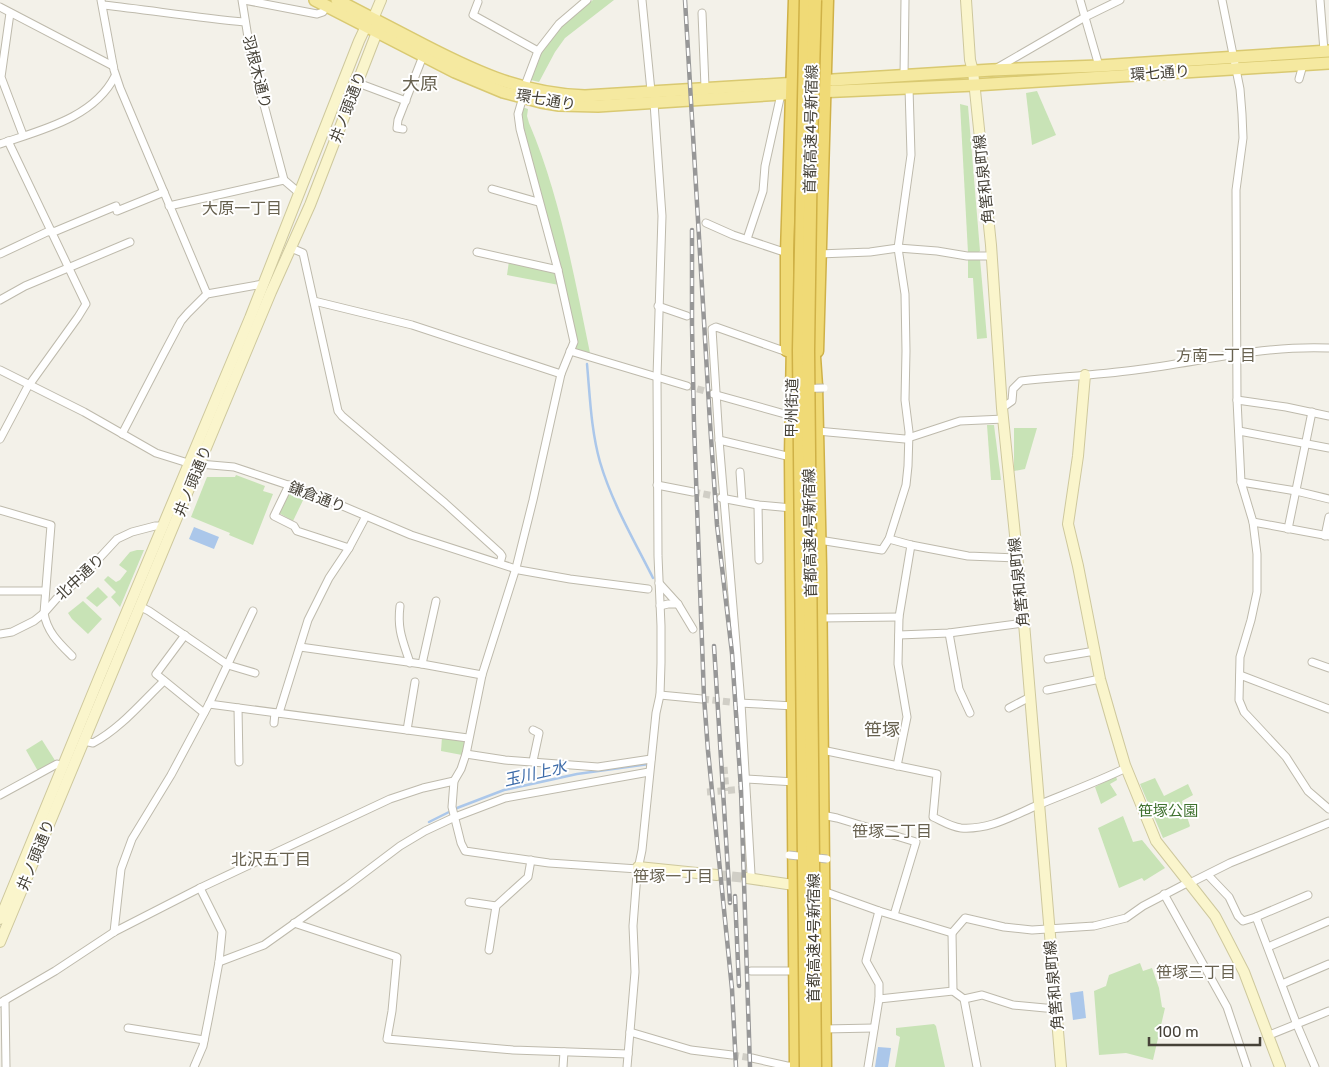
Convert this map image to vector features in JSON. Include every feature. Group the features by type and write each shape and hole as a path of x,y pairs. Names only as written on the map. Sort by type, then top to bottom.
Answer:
{"highway":[{"path":"788,393 788,253 794,0"},
{"name":"甲州街道","path":"800,1067 794,817 792,416 788,393 804,0"},
{"name":"首都高速4号新宿線","path":"800,1067 798,350 804,0"},
{"name":"甲州街道","path":"816,0 812,310 820,387 817,431 822,750 820,1067"},
{"name":"首都高速4号新宿線","path":"815,1067 808,341 811,144 816,0"},
{"path":"820,387 820,86 826,0"},
{"path":"821,890 825,1067"}],"main road":[{"name":"環七通り","path":"315,0 332,3 369,23 541,102 568,106 654,103 792,89"},
{"name":"井ノ頭通り","path":"0,919 263,284 327,120 369,23 381,0"},
{"path":"966,0 971,66"},
{"name":"環七通り","path":"369,23 377,32 485,85 524,93 597,95 705,87 792,89"},
{"name":"井ノ頭通り","path":"0,942 139,606 314,195 377,32"},
{"name":"環七通り","path":"909,88 990,84 1235,63 1327,51"},
{"name":"環七通り","path":"904,76 961,72 971,66 992,70 1235,63 1302,65 1329,63"},
{"name":"角筈和泉町線","path":"971,66 992,256 1002,408 1024,623 1061,1067"},
{"path":"820,86 904,76"},
{"path":"820,86 909,88"},
{"path":"327,120 344,97 348,95 351,100"},
{"path":"1086,375 1078,456 1068,524 1080,574 1100,679 1126,768 1156,841 1215,916 1244,972 1280,1067"},
{"path":"638,868 718,875"},
{"path":"749,876 821,890"}],"street":[{"path":"243,0 317,14 323,12 332,3"},
{"name":"羽根木通り","path":"243,0 245,22 258,83 284,180"},
{"path":"587,0 559,24 538,51 518,114 538,202 558,270 574,342 561,374 516,568 482,675 466,754 454,781 454,812 461,843 465,851 549,863 638,868"},
{"path":"642,0 651,91"},
{"path":"904,76 905,0"},
{"path":"1080,0 1099,66"},
{"path":"992,70 1085,17 1120,0"},
{"path":"1222,0 1240,89 1243,138 1236,190 1237,400 1241,482 1253,522 1257,554 1257,592 1240,657 1240,700 1244,712 1286,757 1308,791 1329,809"},
{"path":"1320,0 1327,51"},
{"path":"478,2 473,14 538,51"},
{"path":"207,294 115,76 102,3 245,22"},
{"path":"0,7 113,66"},
{"path":"10,12 1,77 23,135"},
{"path":"702,13 705,87"},
{"path":"403,129 397,128 423,56"},
{"path":"1299,79 1302,65"},
{"path":"0,144 66,120 79,113 103,94 115,76"},
{"path":"358,82 406,101"},
{"path":"820,540 882,550 888,539 906,484 909,438 905,400 905,294 898,248 911,154 909,88"},
{"path":"747,239 763,191 765,166 777,106 792,89"},
{"path":"627,1067 635,972 633,926 638,868 648,798 649,771 656,713 660,695 657,377 662,216 654,103"},
{"path":"0,439 30,384 86,304 8,141"},
{"path":"170,206 284,180 298,192"},
{"path":"492,189 538,202"},
{"path":"0,254 47,232 56,231 116,206 117,211 164,192"},
{"path":"706,223 788,253"},
{"path":"0,300 25,286 130,242"},
{"path":"291,248 303,253 338,411 500,553 502,556 500,562"},
{"path":"819,254 870,252 898,248 937,251 967,256 992,256"},
{"path":"476,252 558,270"},
{"path":"122,434 181,321 207,294 263,284"},
{"path":"314,301 412,325 561,374"},
{"path":"658,306 687,316"},
{"path":"749,876 746,779 714,394 712,330 716,327 787,352"},
{"path":"1002,408 1012,401 1013,389 1021,382 1136,370 1236,354 1305,347 1329,348"},
{"path":"570,351 686,386"},
{"name":"鎌倉通り","path":"0,370 84,412 156,453 188,463 234,467 312,493 411,535 516,568 570,579 648,589"},
{"path":"788,393 820,387"},
{"path":"714,394 792,416"},
{"path":"1237,400 1329,416"},
{"path":"1288,529 1312,412"},
{"path":"817,431 905,439 960,421 1004,419"},
{"path":"1239,432 1329,448"},
{"path":"719,440 791,457"},
{"path":"740,472 742,502"},
{"path":"1241,482 1329,498"},
{"path":"289,485 274,516 294,526 297,531 349,548"},
{"path":"657,485 693,492"},
{"path":"722,498 758,505 792,508"},
{"path":"758,505 759,560"},
{"path":"0,510 51,525 44,590 44,613 46,623 55,639 72,656"},
{"path":"274,723 308,620 318,598 366,516"},
{"path":"1253,522 1327,536 1329,517"},
{"name":"北中通り","path":"0,634 20,629 44,613 58,597 80,579 117,539 132,532 162,526"},
{"path":"888,539 968,556 1017,558"},
{"path":"897,766 908,717 898,664 899,617 911,545"},
{"path":"659,583 678,604 693,629"},
{"path":"0,591 44,590"},
{"path":"422,664 436,601"},
{"path":"660,606 678,604"},
{"path":"139,606 228,665 255,673"},
{"path":"400,606 398,621 401,637 410,662"},
{"path":"114,932 121,869 130,847 204,713 253,612"},
{"path":"821,618 899,617"},
{"path":"899,634 949,633 1024,623"},
{"path":"949,633 959,689 970,713"},
{"path":"185,636 156,674 204,713"},
{"path":"300,647 410,662 482,675"},
{"path":"1048,659 1095,651"},
{"path":"1312,662 1329,668"},
{"path":"1240,675 1329,709"},
{"path":"1047,690 1100,679"},
{"path":"84,741 90,743 98,741 117,726 164,681"},
{"path":"407,730 415,682"},
{"path":"660,695 702,699"},
{"path":"1009,708 1030,697"},
{"path":"740,703 794,706"},
{"path":"208,704 468,738"},
{"path":"238,708 239,762"},
{"path":"533,730 539,733 533,761"},
{"path":"822,750 937,774 933,817 949,825 961,828 989,826 1005,821 1126,768"},
{"path":"466,754 505,760 598,767 651,760"},
{"path":"0,795 57,764 63,766"},
{"path":"219,962 264,945 400,846 454,812 506,798 649,771"},
{"path":"746,779 795,782"},
{"path":"6,1067 2,1002 61,967 114,932 200,888 390,799 423,788 454,781"},
{"path":"822,815 846,820 916,842 894,915"},
{"path":"953,991 952,933 965,918 1004,927 1049,930 1094,926 1126,918 1164,894 1189,882 1329,823"},
{"path":"789,855 827,859"},
{"path":"489,950 496,906 528,877 531,860"},
{"path":"1208,875 1229,897 1238,916 1243,921 1308,894"},
{"path":"194,1067 204,1040 219,962 222,932 200,888"},
{"path":"821,890 879,911 952,933"},
{"path":"1164,894 1227,1007 1247,1067"},
{"path":"469,902 496,906"},
{"path":"868,1067 879,999 879,984 866,961 879,911"},
{"path":"1256,917 1315,1067"},
{"path":"1268,947 1329,921"},
{"path":"294,923 397,957 392,1011 387,1039 513,1050 628,1054"},
{"path":"1282,984 1329,964"},
{"path":"752,971 797,966"},
{"path":"879,999 953,991 964,999 977,1067"},
{"path":"964,999 982,995 1013,1005 1056,1009"},
{"path":"1267,1036 1329,1011"},
{"path":"128,1028 204,1040"},
{"path":"824,1029 874,1028"},
{"path":"630,1032 692,1050 730,1054"},
{"path":"563,1067 564,1052"},
{"path":"752,1058 800,1067"}],"green space":[{"path":"593,0 614,0 565,38 539,82 531,80 533,68 545,45 563,25"},
{"path":"1037,91 1056,135 1032,145 1026,93"},
{"path":"960,104 968,106 980,251 977,254 968,253"},
{"path":"522,107 528,109 529,123 558,208 590,353 576,350 571,314 523,132"},
{"path":"968,259 980,259 987,338 977,339 973,278 968,278"},
{"path":"509,261 555,270 559,285 507,275"},
{"path":"987,425 994,425 1001,480 991,480"},
{"path":"1014,428 1037,428 1025,469 1014,471"},
{"path":"236,475 265,486 263,491 273,494 253,545 191,517 207,477 235,477"},
{"path":"292,489 306,494 293,521 279,513"},
{"path":"144,550 120,607 111,597 116,592 104,580 108,576 116,582 120,580 127,571 119,565 130,552"},
{"path":"98,587 108,597 97,607 86,598"},
{"path":"83,601 102,619 88,634 68,613"},
{"path":"442,737 465,741 462,755 441,751"},
{"path":"42,740 56,762 39,773 26,750"},
{"path":"1116,776 1117,780 1110,784 1117,795 1101,804 1095,787"},
{"name":"笹塚公園","path":"1155,778 1164,796 1188,784 1193,795 1182,801 1190,826 1163,838 1140,784"},
{"path":"1123,816 1133,842 1142,840 1165,868 1144,881 1142,878 1119,888 1098,828"},
{"path":"1140,963 1143,971 1152,968 1159,988 1162,1007 1165,1008 1153,1060 1126,1053 1099,1055 1094,991 1106,986 1109,975"},
{"path":"934,1024 945,1067 895,1067 900,1037 896,1035 896,1028"}],"water":[{"path":"194,527 219,537 214,549 189,539"},
{"path":"1083,991 1086,1018 1073,1020 1070,993"},
{"path":"878,1047 891,1048 888,1067 875,1067"}],"waterway":[{"name":"玉川上水","path":"587,364 593,426 600,462 617,507 653,578"},
{"name":"玉川上水","path":"429,822 457,808 504,790 577,774 649,764"}],"tunnel":[{"path":"687,386 712,393"},
{"path":"693,492 720,497"},
{"path":"702,699 739,703"},
{"path":"724,767 726,791"},
{"path":"707,792 746,789"},
{"path":"717,875 747,878"},
{"path":"732,1055 752,1058"}],"railway":[{"path":"685,0 717,525 732,653 741,790 750,1067"},
{"path":"692,230 694,424 704,697 732,989 736,1067"},
{"path":"714,646 730,903"},
{"path":"735,896 739,986"}],"district":[{"name":"大原","path":"420,84"},
{"name":"大原一丁目","path":"242,208"},
{"name":"方南一丁目","path":"1216,355"},
{"name":"笹塚","path":"882,730"},
{"name":"笹塚二丁目","path":"892,831"},
{"name":"北沢五丁目","path":"271,859"},
{"name":"笹塚一丁目","path":"673,876"},
{"name":"笹塚三丁目","path":"1196,972"}]}
